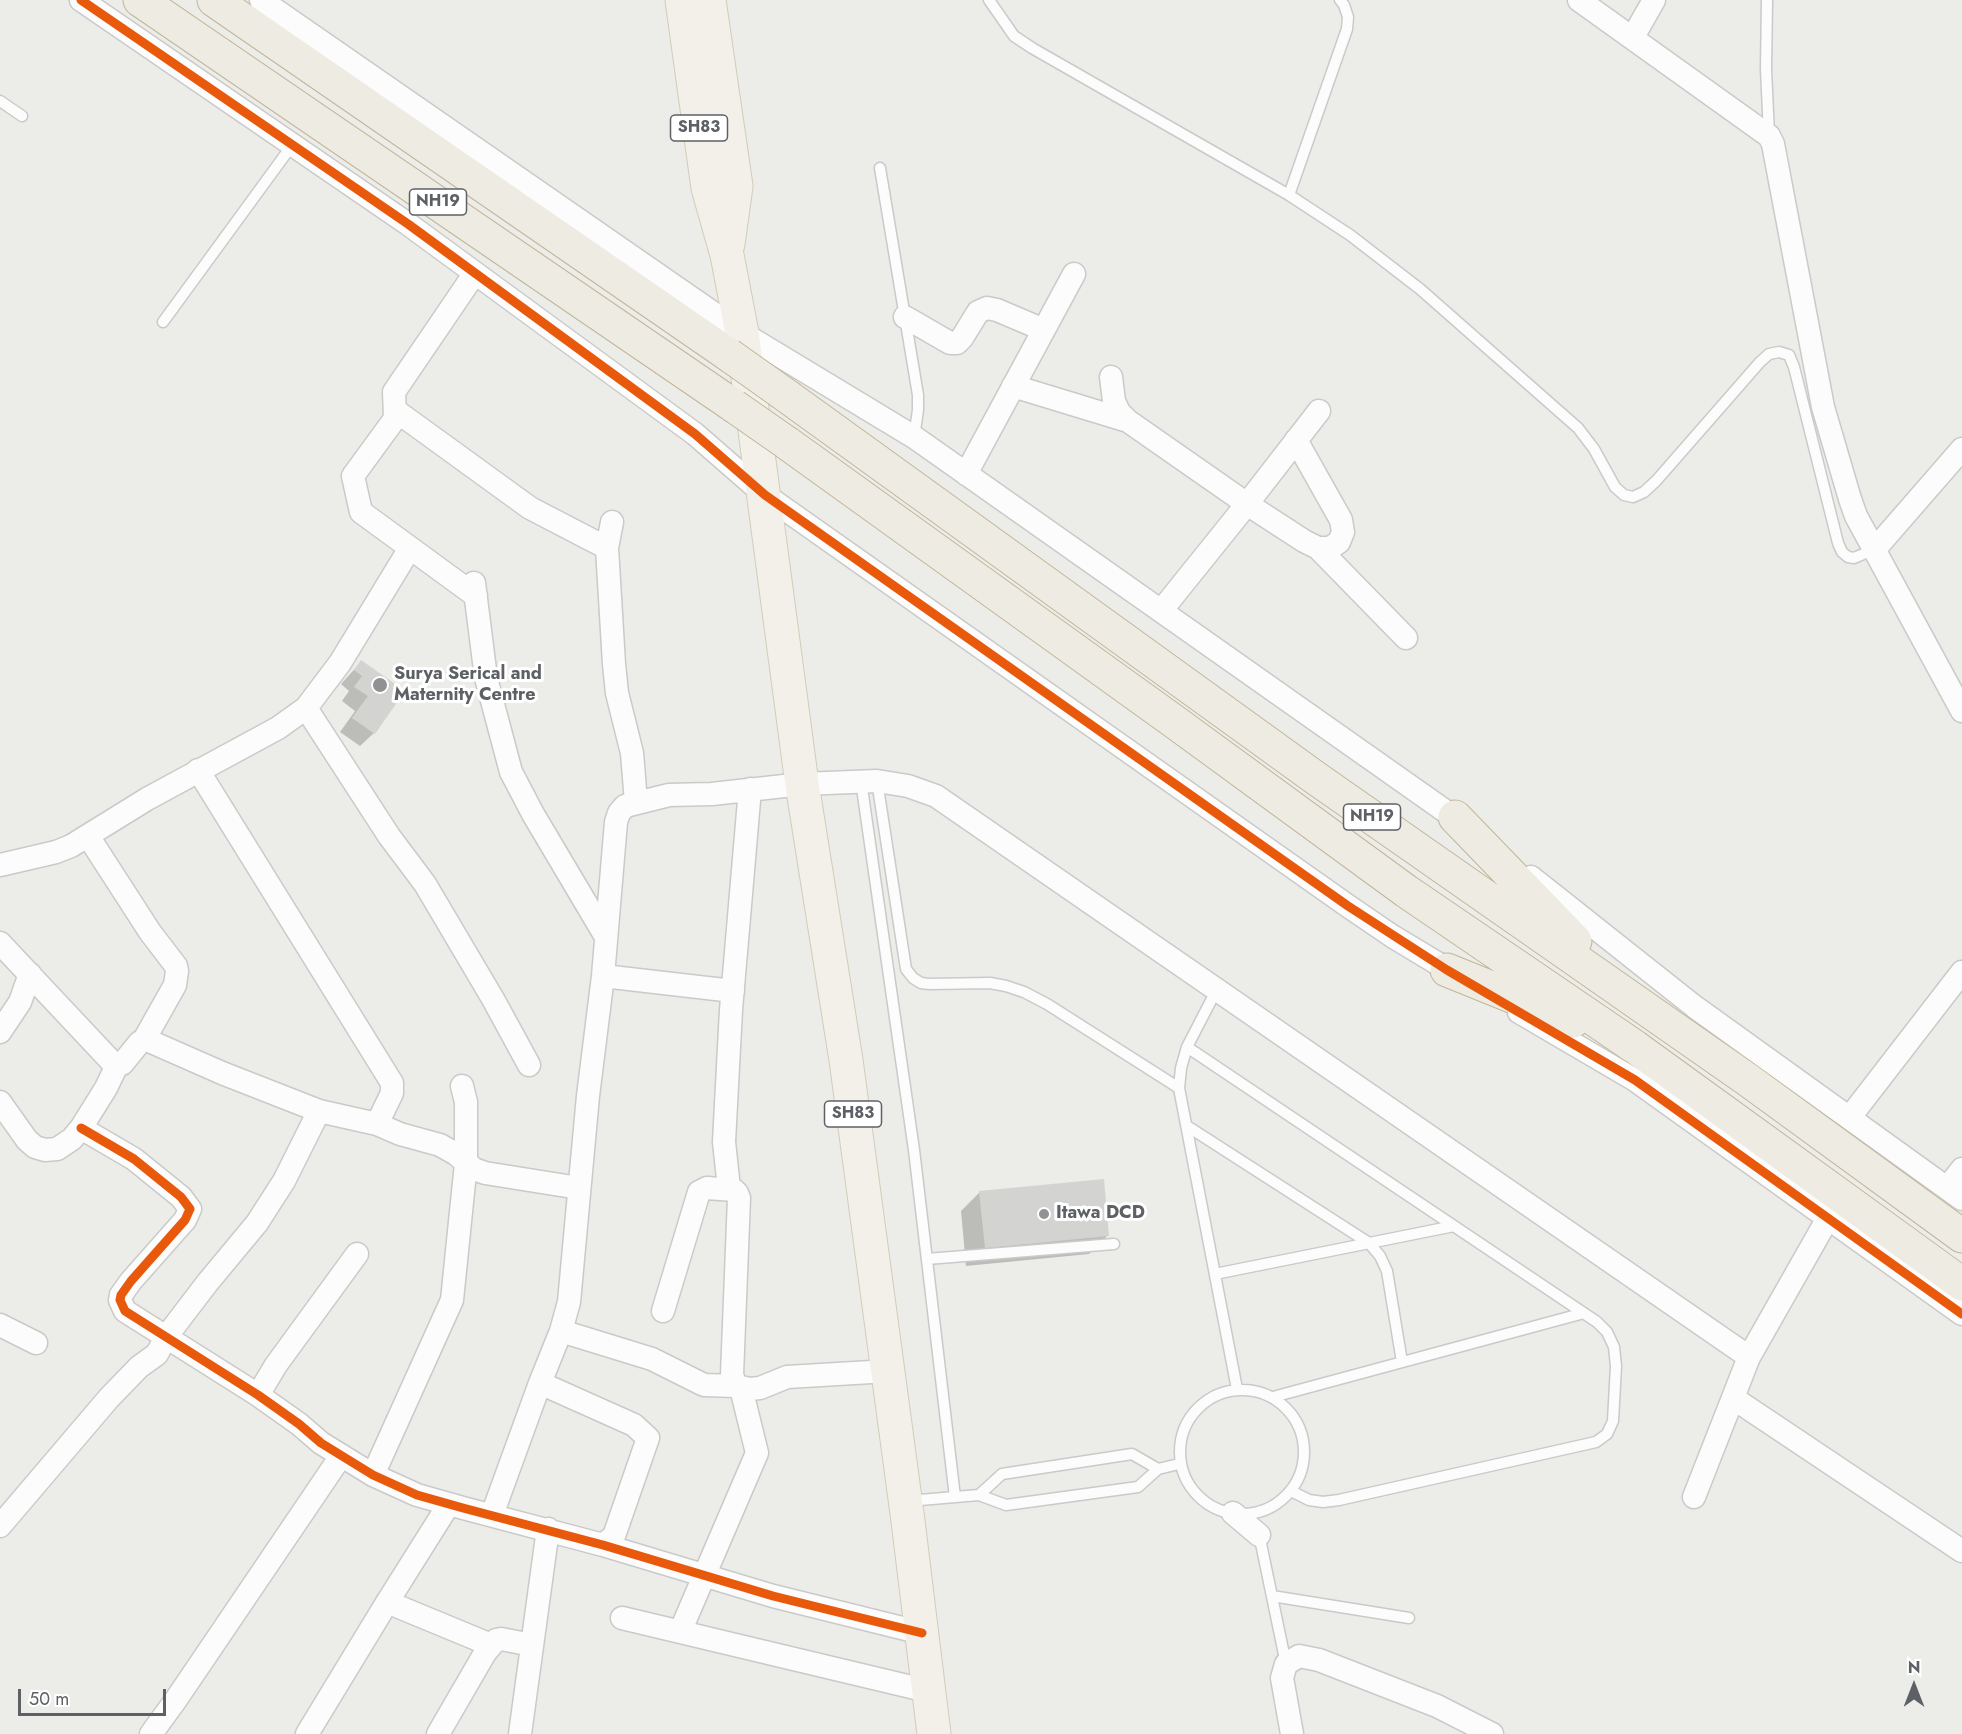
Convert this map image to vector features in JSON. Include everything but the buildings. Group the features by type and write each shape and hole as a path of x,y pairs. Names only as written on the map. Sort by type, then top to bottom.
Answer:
{"highway":[{"name":"NH19","path":"140,0 787,443 1406,891 1635,1047 1962,1284"},
{"name":"NH19","path":"214,0 736,344 784,394 1307,772 1748,1080 1962,1236"},
{"path":"1455,817 1628,996"},
{"path":"1447,970 1635,1047"}],"main road":[{"name":"SH83","path":"682,0 708,188 727,255 736,344 765,495 802,784 846,1060 934,1734"},
{"name":"SH83","path":"709,0 736,186 727,255"}],"street":[{"path":"81,0 408,224 695,434 765,495 1348,906 1447,970 1635,1080 1962,1314"},
{"path":"261,0 736,344 914,437 1455,817 1695,1007 1954,1193 1962,1169"},
{"path":"1579,0 1760,129 1773,144 1823,407 1866,553 1962,711"},
{"path":"1633,37 1654,0"},
{"path":"395,417 394,392 475,273"},
{"path":"966,474 1074,274"},
{"path":"905,317 950,343 957,344 978,312 987,308 1044,330"},
{"path":"1111,377 1114,401 1119,412 1128,421 1247,504 1318,548 1406,638"},
{"path":"1014,386 1128,421"},
{"path":"1161,611 1318,411"},
{"path":"606,937 556,854 511,772 486,678 475,587 410,548 361,512 353,476 399,413 530,508 607,548"},
{"path":"1296,440 1341,520 1343,532 1339,542 1330,548 1318,548"},
{"path":"1866,553 1962,448"},
{"path":"612,522 607,548 614,664 617,693 632,753 636,802"},
{"path":"0,865 56,852 88,836 198,770 278,728 306,708 340,663 410,548"},
{"path":"306,708 390,836 425,884 529,1065"},
{"path":"198,770 392,1083 392,1093 377,1124"},
{"path":"492,1515 561,1331 569,1302 579,1188 603,976 616,822 621,809 636,802 669,795 712,794 802,784 869,781 908,786 936,796 1749,1357"},
{"path":"729,1188 724,1142 733,990 750,789"},
{"path":"0,1102 27,1140 35,1147 45,1150 57,1149 72,1139 106,1088 117,1065 122,1064 136,1045 144,1040 175,985 176,966 150,932 88,836"},
{"path":"0,943 117,1065"},
{"path":"1850,1117 1962,972"},
{"path":"0,1032 20,1002 30,974"},
{"path":"603,976 733,990"},
{"path":"144,1040 153,1041 222,1073 319,1111 377,1124 400,1134 440,1145 485,1173 579,1188"},
{"path":"373,1475 452,1300 466,1163 466,1102 462,1086"},
{"path":"0,1526 110,1398 139,1367 157,1354 166,1337 257,1223 284,1181 319,1111"},
{"path":"81,1128 134,1159 181,1197 190,1209 185,1220 131,1281 120,1300 125,1311 258,1395 341,1456 373,1475 417,1495 548,1529 783,1599 922,1633"},
{"path":"663,1311 701,1190 729,1188 737,1192 739,1198 732,1376 739,1387 757,1453 680,1632"},
{"path":"1694,1497 1749,1357 1828,1218"},
{"path":"258,1395 276,1365 357,1254"},
{"path":"0,1326 36,1343"},
{"path":"561,1331 652,1359 704,1385 760,1388 787,1377 888,1371"},
{"path":"540,1383 634,1425 648,1438 614,1536 603,1545"},
{"path":"1733,1398 1962,1551"},
{"path":"150,1734 175,1701 341,1456"},
{"path":"307,1734 449,1504"},
{"path":"1244,1513 1259,1535"},
{"path":"520,1734 548,1529"},
{"path":"387,1602 491,1645"},
{"path":"622,1618 928,1691"},
{"path":"438,1734 496,1640 532,1645"},
{"path":"1292,1734 1282,1678 1286,1664 1299,1656 1319,1660 1437,1706 1492,1734"}],"lane":[{"path":"989,0 1014,36 1289,195 1350,235 1420,289 1578,428 1594,449 1615,487 1624,495 1633,497 1644,492 1656,481 1769,354 1779,352 1789,355 1794,367 1838,543 1842,552 1848,557 1866,553"},
{"path":"1289,195 1347,29 1348,17 1340,0"},
{"path":"1760,129 1766,69 1767,0"},
{"path":"0,101 22,116"},
{"path":"163,322 292,144"},
{"path":"880,168 918,395 914,437"},
{"path":"869,781 906,969 913,978 921,983 930,984 990,983 1024,992 1047,1004 1179,1088"},
{"path":"869,781 955,1497"},
{"path":"1217,988 1187,1047 1181,1068 1179,1088 1237,1389"},
{"path":"1187,1047 1597,1322 1607,1332 1614,1347 1616,1366 1613,1421 1607,1434 1596,1442 1340,1500 1323,1502 1309,1500 1292,1491"},
{"path":"1187,1125 1369,1243 1380,1256 1387,1271 1402,1362"},
{"path":"1215,1274 1454,1226"},
{"path":"927,1259 1114,1244"},
{"path":"1273,1397 1584,1313"},
{"path":"1237,1389 1255,1391 1273,1397 1290,1411 1301,1429 1305,1450 1302,1472 1292,1491 1275,1505 1244,1513 1212,1507 1195,1493 1179,1464 1182,1435 1190,1418 1202,1403 1218,1394 1237,1389"},
{"path":"979,1495 1002,1474 1132,1454 1158,1469"},
{"path":"905,1502 979,1495 1006,1505 1138,1486 1158,1469 1179,1464"},
{"path":"1259,1535 1286,1664"},
{"path":"1272,1596 1409,1618"}],"cycle path":[{"path":"81,0 408,224 695,434 765,495 1348,906 1447,970 1635,1080 1962,1314"},
{"path":"81,1128 134,1159 181,1197 190,1209 185,1220 121,1295 120,1300 125,1311 258,1395 321,1443 373,1475 417,1495 603,1545 773,1596 922,1633"}],"place":[{"name":"Surya Serical and Maternity Centre","path":"380,685"},
{"name":"Itawa DCD","path":"1044,1214"}]}
